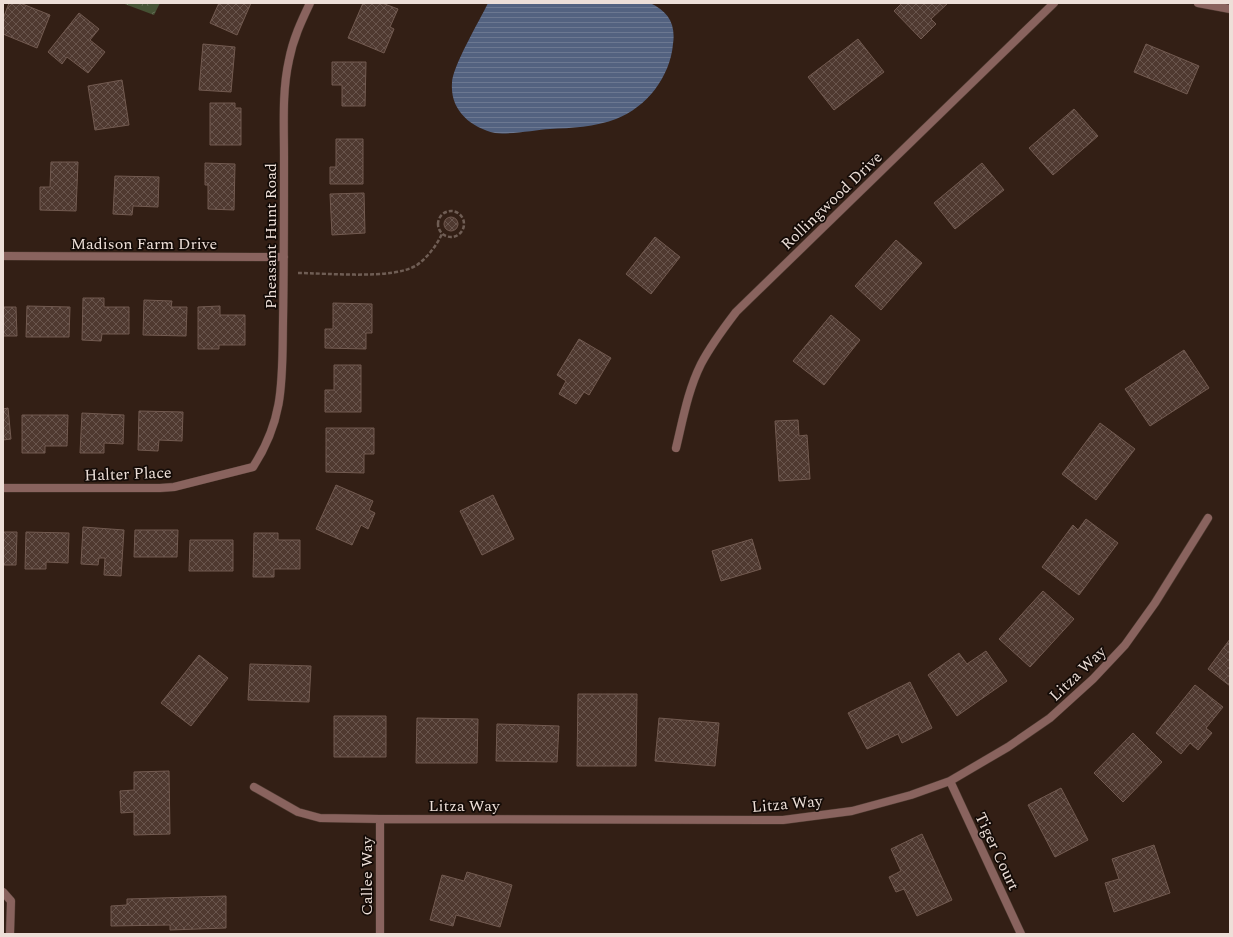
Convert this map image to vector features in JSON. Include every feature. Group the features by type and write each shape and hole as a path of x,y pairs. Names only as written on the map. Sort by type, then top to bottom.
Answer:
{"street":[{"name":"Pheasant Hunt Road","path":"253,467 265,449 276,420 282,390 284,273 284,95 288,61 296,34 310,3"},
{"name":"Rollingwood Drive","path":"676,448 688,398 701,365 715,340 736,312 1054,3"},
{"path":"1198,3 1230,9"},
{"name":"Madison Farm Drive","path":"3,256 284,257"},
{"name":"Halter Place","path":"3,488 160,488 253,467"},
{"name":"Litza Way","path":"254,787 298,812 320,818 380,819 783,820 852,810 911,795 950,781 1008,747 1050,718 1093,679 1125,645 1155,603 1208,518"},
{"name":"Tiger Court","path":"950,781 1021,934"},
{"name":"Callee Way","path":"380,819 380,934"},
{"path":"3,892 11,901 10,934"}],"path":[{"path":"284,273 388,274 408,270 426,258 437,244 442,234 438,224 443,214 449,211 461,216 464,226 459,234 449,237 442,234"}],"green space":[{"path":"122,3 160,3 154,15"}],"water":[{"path":"488,3 650,3 662,10 672,24 674,37 671,56 662,79 647,99 638,107 616,119 583,127 514,133 495,133 477,126 463,116 454,101 452,93 453,76 456,66"}],"building":[{"path":"9,3 20,3 50,15 37,48 3,34 3,19"},
{"path":"219,3 251,3 237,35 210,23"},
{"path":"363,3 382,3 398,9 390,27 394,29 384,53 348,38"},
{"path":"902,3 948,3 931,19 936,24 921,39 894,11"},
{"path":"79,13 99,29 90,40 105,52 88,73 67,57 62,64 48,52"},
{"path":"858,39 884,72 834,110 808,77"},
{"path":"203,44 235,47 231,92 199,90"},
{"path":"1146,44 1199,66 1187,94 1134,72"},
{"path":"332,62 366,62 365,106 342,106 342,85 332,85"},
{"path":"122,80 129,125 95,130 88,86"},
{"path":"210,103 235,103 235,108 241,108 241,145 210,145"},
{"path":"1074,109 1098,136 1053,175 1029,148"},
{"path":"336,139 363,139 363,184 330,184 330,167 336,167"},
{"path":"51,162 78,162 76,211 40,210 40,187 50,187"},
{"path":"205,163 235,164 234,210 208,209 208,185 205,185"},
{"path":"982,163 1004,190 955,229 934,203"},
{"path":"115,176 159,177 158,207 133,206 132,215 113,214"},
{"path":"364,193 365,233 332,235 330,194"},
{"path":"448,217 454,217 458,221 458,227 454,231 448,231 444,227 444,221"},
{"path":"655,237 680,257 651,294 626,274"},
{"path":"896,240 922,263 881,310 855,286"},
{"path":"83,298 104,298 104,307 129,307 129,334 102,334 101,341 82,340"},
{"path":"144,300 172,301 171,307 187,307 186,336 143,335"},
{"path":"333,303 372,304 372,333 366,333 366,349 325,348 325,329 333,329"},
{"path":"27,306 70,307 69,337 26,337"},
{"path":"220,306 220,315 245,315 245,345 219,345 219,349 198,349 198,307"},
{"path":"3,307 16,307 17,336 3,336"},
{"path":"831,315 860,340 824,385 793,361"},
{"path":"579,339 611,358 589,395 584,392 576,404 559,394 566,381 557,375"},
{"path":"1184,350 1209,388 1150,426 1125,389"},
{"path":"334,365 361,365 361,412 325,412 325,390 334,390"},
{"path":"8,408 11,439 3,440 3,409"},
{"path":"139,411 183,412 182,441 159,440 158,451 138,450"},
{"path":"82,413 124,415 123,444 104,443 104,453 80,453"},
{"path":"22,415 68,415 67,446 45,446 45,453 22,453"},
{"path":"798,420 799,436 807,435 810,479 779,481 775,421"},
{"path":"1100,423 1135,449 1096,500 1062,474"},
{"path":"326,428 374,428 374,454 364,454 364,473 326,472"},
{"path":"336,485 373,501 369,510 375,513 368,529 361,525 352,545 316,529"},
{"path":"493,495 514,539 482,555 460,511"},
{"path":"1086,519 1118,543 1079,595 1042,567 1073,525 1078,530"},
{"path":"83,527 124,530 121,576 104,575 105,558 99,558 98,565 81,564"},
{"path":"135,530 178,530 177,557 134,557"},
{"path":"3,532 17,532 16,565 3,565"},
{"path":"26,532 69,533 68,563 46,562 46,569 25,569"},
{"path":"254,533 278,533 278,540 300,540 300,569 274,569 274,577 253,577"},
{"path":"752,539 761,569 721,581 712,551"},
{"path":"190,540 233,540 233,571 189,571"},
{"path":"1043,591 1074,619 1030,667 999,639"},
{"path":"1230,639 1230,686 1208,669"},
{"path":"986,651 1007,681 957,716 928,675 959,653 967,664"},
{"path":"199,655 228,678 191,726 161,703"},
{"path":"250,664 311,666 309,702 248,700"},
{"path":"910,682 932,728 902,743 898,734 867,749 848,713"},
{"path":"1195,685 1223,707 1206,728 1212,733 1198,750 1190,743 1181,754 1156,733"},
{"path":"578,694 637,694 636,766 577,766"},
{"path":"334,716 386,716 386,757 334,757"},
{"path":"417,718 478,719 477,763 416,763"},
{"path":"659,718 719,723 715,766 655,761"},
{"path":"497,724 559,726 557,762 496,761"},
{"path":"1133,733 1162,762 1123,802 1094,773"},
{"path":"169,771 170,834 134,835 134,812 121,813 120,791 134,790 134,772"},
{"path":"1061,788 1088,840 1055,857 1028,805"},
{"path":"922,834 952,900 917,916 904,889 896,892 889,877 901,871 891,849"},
{"path":"1154,845 1170,893 1114,912 1105,883 1119,879 1112,859"},
{"path":"467,872 512,885 500,927 456,915 453,926 430,920 442,875 464,881"},
{"path":"226,896 226,928 170,930 170,925 111,926 111,906 127,905 127,899"}]}
